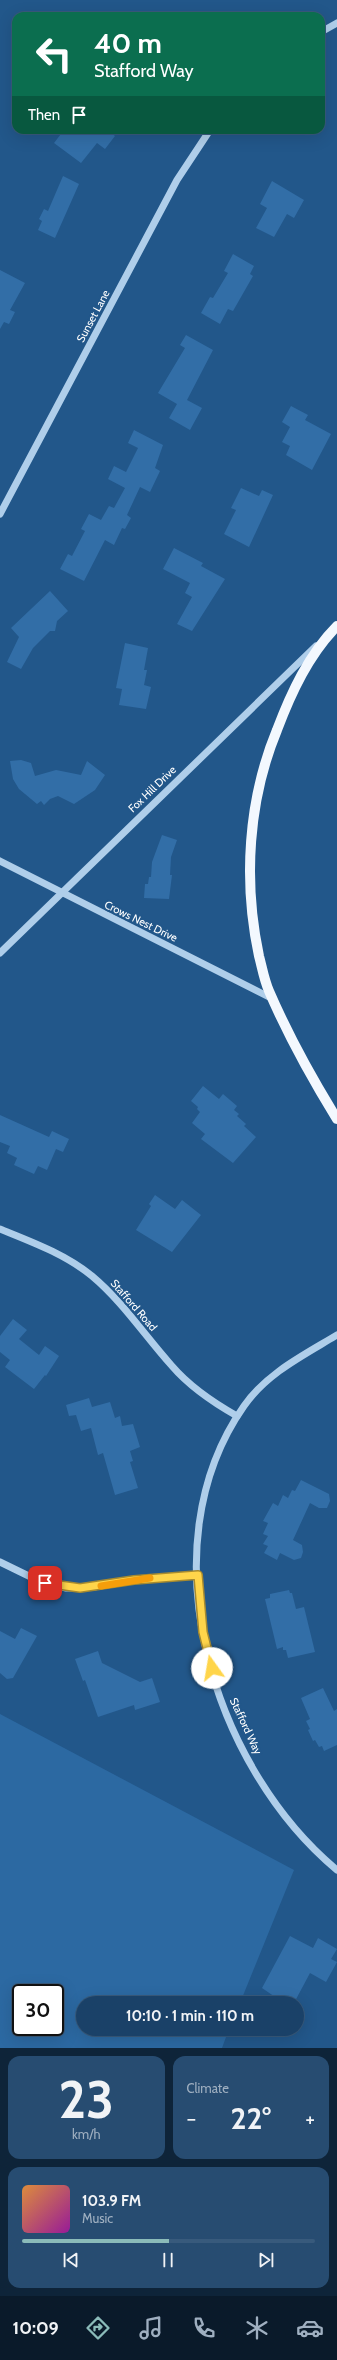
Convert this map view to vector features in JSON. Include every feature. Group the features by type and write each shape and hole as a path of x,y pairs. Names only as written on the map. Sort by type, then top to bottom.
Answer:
{"main road":[{"path":"337,626 321,642 281,717 264,766 254,810 250,849 251,901 255,934 263,972 273,999 300,1057 337,1119"}],"street":[{"path":"325,30 337,23"},
{"name":"Sunset Lane","path":"0,514 177,180 207,134"},
{"name":"Fox Hill Drive","path":"0,953 321,642"},
{"name":"Crows Nest Drive","path":"0,861 61,894 273,999"},
{"name":"Stafford Road","path":"0,1229 55,1252 90,1275 119,1303 173,1368 198,1390 237,1416"},
{"path":"0,1562 39,1581 66,1588 94,1587 134,1580 198,1575 197,1541 202,1506 217,1453 237,1416 252,1397 273,1375 337,1335"},
{"name":"Stafford Way","path":"198,1575 201,1612 209,1658 221,1701 235,1735 259,1778 280,1809 305,1839 337,1870"}],"shaded area":[{"path":"0,1714 294,1870 243,1996 76,1996 76,2036 226,2036 222,2048 0,2048"}],"building":[{"path":"61,134 112,134 115,136 105,149 97,143 81,163 54,143"},
{"path":"63,176 79,184 55,238 38,230 42,221 39,219 44,209 48,211"},
{"path":"272,181 304,200 294,218 287,214 274,237 256,228 267,208 260,204"},
{"path":"233,254 254,266 250,274 253,276 233,311 228,309 220,324 201,313 210,297 213,298 228,273 224,271"},
{"path":"0,270 25,283 10,310 15,312 9,324 4,322 0,329"},
{"path":"186,335 213,350 187,400 202,408 190,430 169,418 177,404 158,393 185,348 180,345"},
{"path":"291,406 308,415 305,420 331,434 312,470 286,455 290,446 282,442 290,427 282,422"},
{"path":"134,430 163,445 155,468 160,471 150,492 140,487 127,515 131,518 125,529 122,528 114,545 105,540 84,581 60,569 68,554 72,556 85,531 81,529 89,514 101,520 109,506 114,508 125,488 108,479 114,466 126,472 138,448 128,443"},
{"path":"241,488 259,496 262,490 273,495 249,547 224,534 236,510 231,508"},
{"path":"174,548 203,563 201,566 225,579 192,631 177,624 192,597 185,593 190,583 163,569"},
{"path":"50,591 68,611 57,621 55,631 50,631 33,648 21,669 7,662 19,637 11,628"},
{"path":"125,643 148,648 144,670 147,670 144,685 151,687 146,709 119,705 122,689 116,688"},
{"path":"21,760 31,763 35,776 56,770 81,775 87,761 105,775 95,790 74,804 58,796 50,799 44,805 41,801 37,804 19,789 13,779 10,761"},
{"path":"162,835 177,840 171,857 170,875 172,875 169,899 144,898 145,884 148,884 149,877 151,877 152,862"},
{"path":"203,1086 219,1099 223,1094 237,1106 234,1110 239,1114 237,1116 246,1124 244,1126 256,1137 233,1163 201,1139 205,1134 192,1123 200,1112 197,1109 198,1107 191,1101"},
{"path":"0,1115 49,1137 52,1131 69,1139 63,1152 56,1149 47,1170 38,1166 34,1174 14,1165 17,1158 7,1153 10,1146 0,1142"},
{"path":"155,1195 175,1209 182,1200 201,1215 172,1252 136,1230 151,1206 149,1204"},
{"path":"13,1319 27,1330 19,1339 39,1355 45,1346 59,1356 46,1376 45,1375 34,1389 5,1367 10,1360 0,1352 0,1336"},
{"path":"89,1398 92,1407 110,1402 115,1418 120,1416 122,1426 133,1424 140,1447 130,1451 133,1461 130,1462 138,1488 115,1495 103,1453 98,1455 91,1428 81,1431 76,1415 69,1416 66,1405"},
{"path":"301,1480 329,1494 330,1501 327,1508 319,1508 310,1503 293,1540 302,1545 303,1552 301,1558 294,1560 280,1553 277,1560 264,1553 268,1546 263,1544 268,1536 263,1534 268,1523 263,1521 273,1503 278,1506 283,1495 288,1498 292,1490 295,1491"},
{"path":"289,1590 290,1593 292,1593 296,1609 304,1607 315,1652 288,1658 286,1650 283,1650 283,1647 277,1649 265,1599 270,1598 270,1594"},
{"path":"21,1628 37,1636 13,1678 7,1679 0,1673 0,1631 15,1639"},
{"path":"98,1651 102,1663 140,1682 152,1678 160,1702 135,1710 134,1705 98,1717 85,1680 83,1681 75,1659"},
{"path":"323,1688 334,1711 337,1709 337,1745 324,1751 322,1746 319,1747 315,1740 313,1741 308,1730 310,1729 306,1721 310,1719 301,1698"},
{"path":"290,1936 313,1948 318,1938 337,1949 331,1959 337,1962 326,1982 310,1973 298,1996 274,1996 262,1988"}],"slow traffic":[{"path":"101,1586 150,1578"}],"route":[{"path":"45,1583 52,1586 66,1588 80,1588 134,1580 198,1575 203,1632 212,1668"}]}
